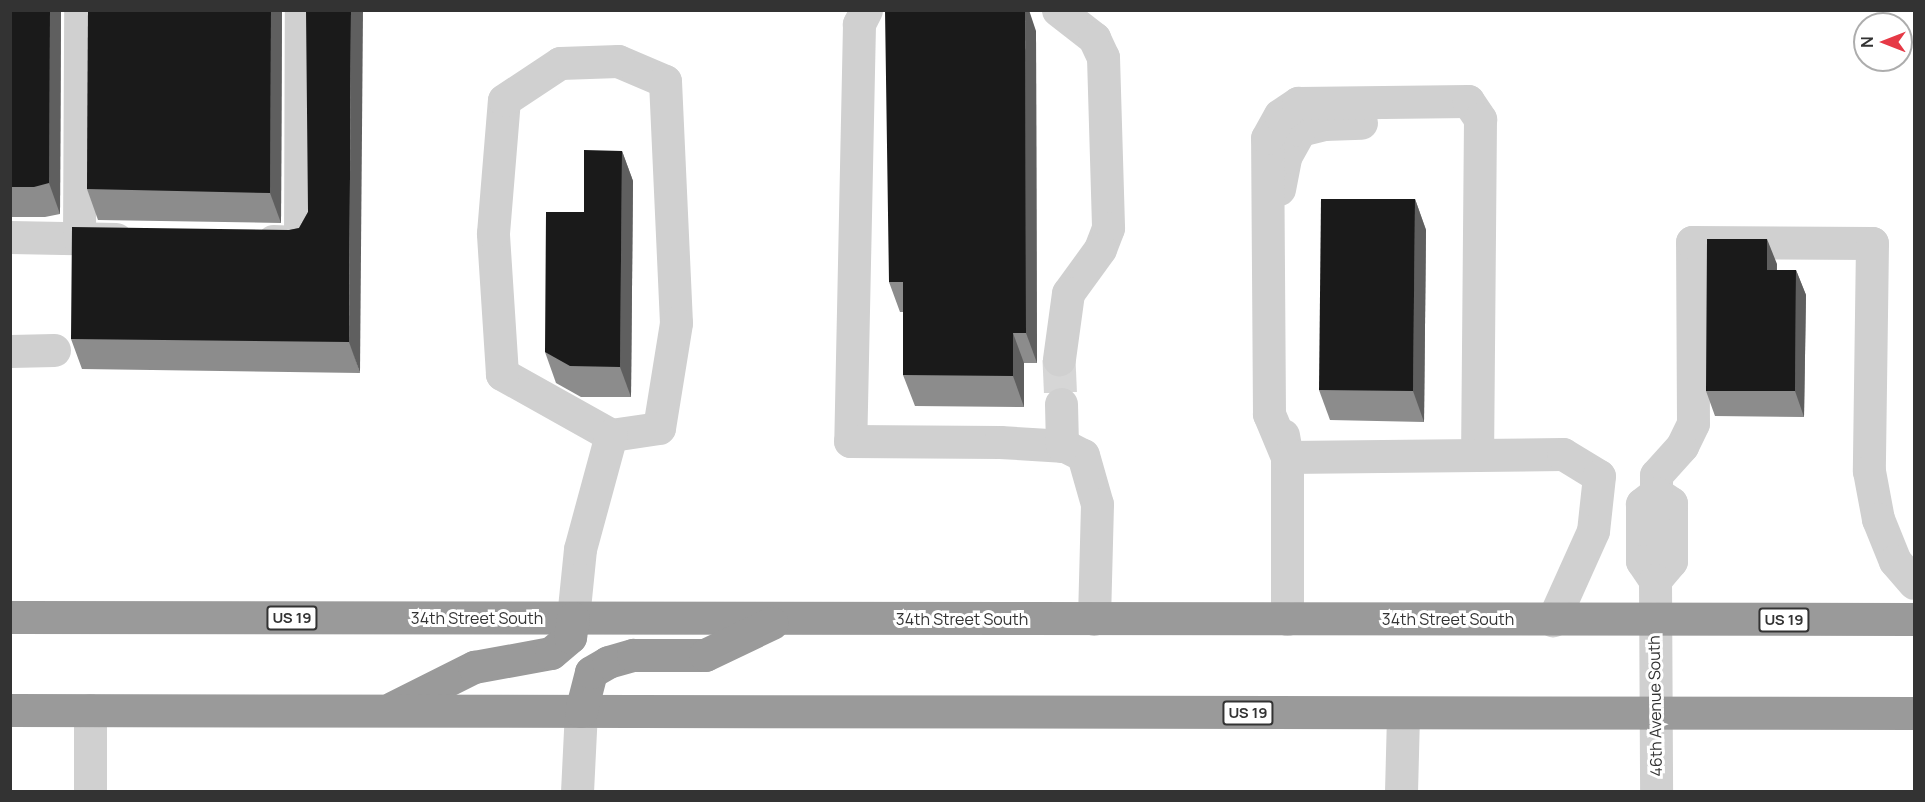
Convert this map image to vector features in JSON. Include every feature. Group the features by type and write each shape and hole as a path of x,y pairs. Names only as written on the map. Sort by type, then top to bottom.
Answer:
{"highway":[{"name":"34th Street South","path":"10,617 1914,619"},
{"path":"386,711 474,667 551,653 570,638 573,618"},
{"path":"581,711 591,672 608,662 633,655 705,655 782,618"},
{"name":"US 19","path":"10,710 1914,713"}],"street":[{"path":"79,238 80,10"},
{"path":"242,241 300,242 301,10"},
{"path":"866,10 859,24 850,441 1062,446 1083,455 1097,504 1094,619"},
{"path":"1058,10 1094,38 1103,57 1108,228 1100,249 1068,293 1059,359"},
{"path":"618,61 665,81 676,324 659,428 611,435 502,374 493,233 504,100 560,63 618,61"},
{"path":"1287,619 1287,457 1280,417 1279,189 1285,157 1300,130 1324,124 1480,119 1477,455"},
{"path":"10,237 149,239"},
{"name":"46th Avenue South","path":"1656,792 1655,580 1671,561 1671,502 1656,484 1682,446 1693,423 1692,242 1872,243 1869,471 1878,519 1892,554 1914,583"},
{"path":"10,351 54,350"},
{"path":"1061,404 1062,446"},
{"path":"573,618 580,549 611,435"},
{"path":"1287,457 1563,454 1599,476 1593,531 1553,620"},
{"path":"90,710 90,792"},
{"path":"577,792 581,711"},
{"path":"1401,792 1403,713"}],"building":[{"path":"10,10 50,10 49,183 34,187 10,187"},
{"path":"88,10 271,10 270,193 87,189"},
{"path":"306,10 351,10 349,342 71,339 72,227 289,230 299,228 308,212"},
{"path":"885,10 1025,10 1026,333 1013,333 1013,376 903,375 903,282 889,282"},
{"path":"584,150 622,151 620,367 570,366 545,352 546,212 584,212"},
{"path":"1321,199 1415,199 1413,391 1319,390"},
{"path":"1707,239 1767,239 1767,270 1796,270 1795,391 1706,391"}],"tunnel":[{"path":"1059,359 1061,404"}]}
